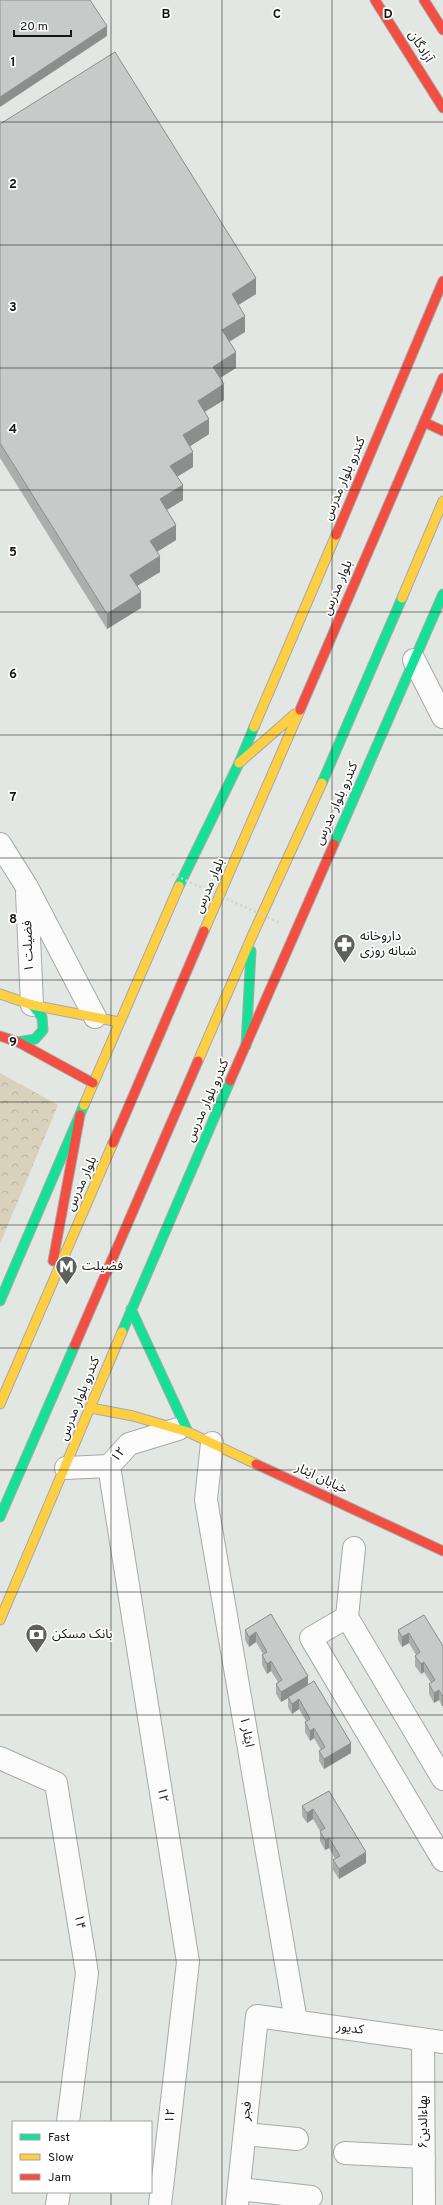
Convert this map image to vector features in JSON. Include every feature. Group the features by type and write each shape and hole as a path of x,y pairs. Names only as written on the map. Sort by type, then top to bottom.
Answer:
{"main road":[{"name":"آزادگان","path":"375,0 443,108"},
{"path":"424,0 443,30"},
{"name":"کندرو بلوار مدرس","path":"0,1301 171,903 239,764 443,281"},
{"name":"بلوار مدرس","path":"0,1404 443,378"},
{"path":"424,422 443,431"},
{"path":"0,1517 252,938 309,815 443,501"},
{"name":"کندرو بلوار مدرس","path":"0,1620 66,1468 131,1309 443,594"},
{"path":"239,764 299,711"},
{"path":"246,1046 252,938"},
{"path":"0,994 32,1005 119,1022"},
{"path":"18,1042 28,1043 37,1038 43,1030 44,1020 40,1011 32,1005"},
{"path":"0,1036 18,1042 93,1083"},
{"path":"46,1299 80,1115"},
{"path":"131,1309 183,1430"},
{"name":"خیابان ایثار","path":"91,1408 132,1416 183,1430 443,1551"}],"street":[{"path":"414,660 443,717"},
{"path":"0,844 27,887 95,1017"},
{"name":"فضیلت ۱","path":"27,887 32,1005"},
{"name":"۱۲","path":"160,2205 188,1962 109,1466 129,1444 183,1430"},
{"name":"ایثار ۱","path":"212,1443 206,1500 296,2021"},
{"path":"66,1468 109,1466"},
{"path":"354,1548 347,1617 443,1778"},
{"path":"347,1617 311,1638 443,1860"},
{"name":"۱۴","path":"0,1758 56,1783 87,1973 68,2121"},
{"name":"کدیور","path":"258,2016 433,2041"},
{"name":"فجر","path":"238,2197 258,2016"},
{"name":"۶بهاءالدين","path":"424,2205 424,2158 433,2041"},
{"path":"245,2134 297,2139"},
{"path":"345,2153 424,2158"},
{"path":"57,2205 59,2193"},
{"path":"238,2197 311,2196"}],"path":[{"path":"172,874 280,923"}],"green space":[{"path":"0,1073 58,1105 0,1244"}],"building":[{"path":"0,0 90,0 107,26 0,97"},
{"path":"115,52 256,278 232,294 245,316 222,330 236,352 213,367 224,384 198,401 209,419 183,435 193,452 170,466 183,485 160,499 176,525 150,541 160,556 130,575 141,592 107,614 0,443 0,124"},
{"path":"271,1614 308,1676 281,1692 276,1684 282,1680 271,1661 267,1664 262,1655 267,1652 256,1632 249,1637 245,1630"},
{"path":"424,1615 443,1646 442,1696 439,1690 434,1693 429,1684 435,1680 424,1662 421,1664 415,1656 420,1652 409,1633 402,1637 398,1630"},
{"path":"314,1681 351,1743 324,1759 319,1751 325,1747 314,1728 310,1731 305,1722 310,1719 299,1699 292,1704 288,1697"},
{"path":"329,1791 366,1852 339,1869 333,1860 340,1856 329,1838 325,1840 320,1831 325,1828 313,1809 307,1813 302,1806"}],"traffic: fast":[{"path":"334,844 443,594"},
{"path":"322,783 402,598"},
{"path":"179,886 239,763 254,727"},
{"path":"246,1046 251,951"},
{"path":"18,1042 35,1039 43,1030 42,1017 32,1005"},
{"path":"122,1332 230,1081"},
{"path":"0,1301 84,1105"},
{"path":"131,1309 188,1432"},
{"path":"0,1517 75,1345"}],"traffic: slow":[{"path":"402,598 443,501"},
{"path":"254,727 336,535"},
{"path":"204,931 300,710"},
{"path":"239,763 295,714"},
{"path":"198,1061 253,934 322,783"},
{"path":"84,1105 179,886"},
{"path":"0,994 32,1005 119,1022"},
{"path":"0,1404 113,1143"},
{"path":"0,1620 122,1332"},
{"path":"91,1408 133,1416 188,1432 256,1464"}],"traffic: jam":[{"path":"375,0 443,108"},
{"path":"424,0 443,30"},
{"path":"336,535 443,281"},
{"path":"300,710 443,378"},
{"path":"424,422 443,431"},
{"path":"230,1081 334,844"},
{"path":"113,1143 204,931"},
{"path":"0,1036 18,1042 93,1083"},
{"path":"75,1345 198,1061"},
{"path":"53,1261 80,1115"},
{"path":"256,1464 443,1551"}],"place":[{"name":"داروخانه شبانه روزی","path":"344,964"},
{"name":"فضیلت","path":"67,1286"},
{"name":"بانک مسکن","path":"37,1654"}]}
